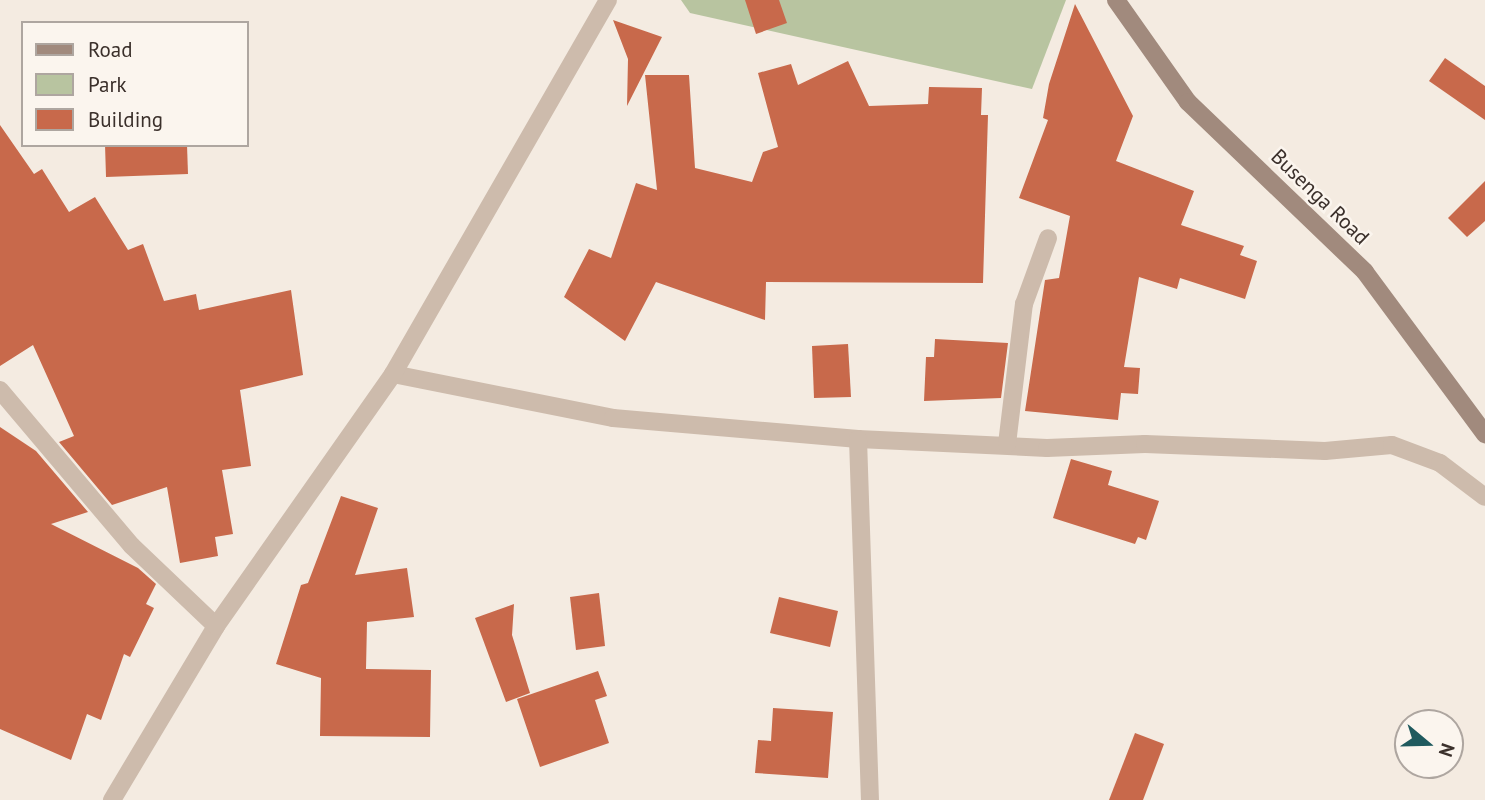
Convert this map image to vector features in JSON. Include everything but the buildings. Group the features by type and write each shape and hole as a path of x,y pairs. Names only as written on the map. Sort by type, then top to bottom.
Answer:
{"street":[{"path":"112,800 216,626 393,374 608,0"},
{"name":"Busenga Road","path":"1116,0 1188,102 1365,272 1485,434"},
{"path":"1007,444 1024,304 1048,238"},
{"path":"393,374 613,418 858,439 1325,451 1392,445 1440,463 1485,497"},
{"path":"0,390 132,546 216,626"},
{"path":"858,439 870,800"}],"green space":[{"path":"681,0 1066,0 1032,89 690,13"}]}
